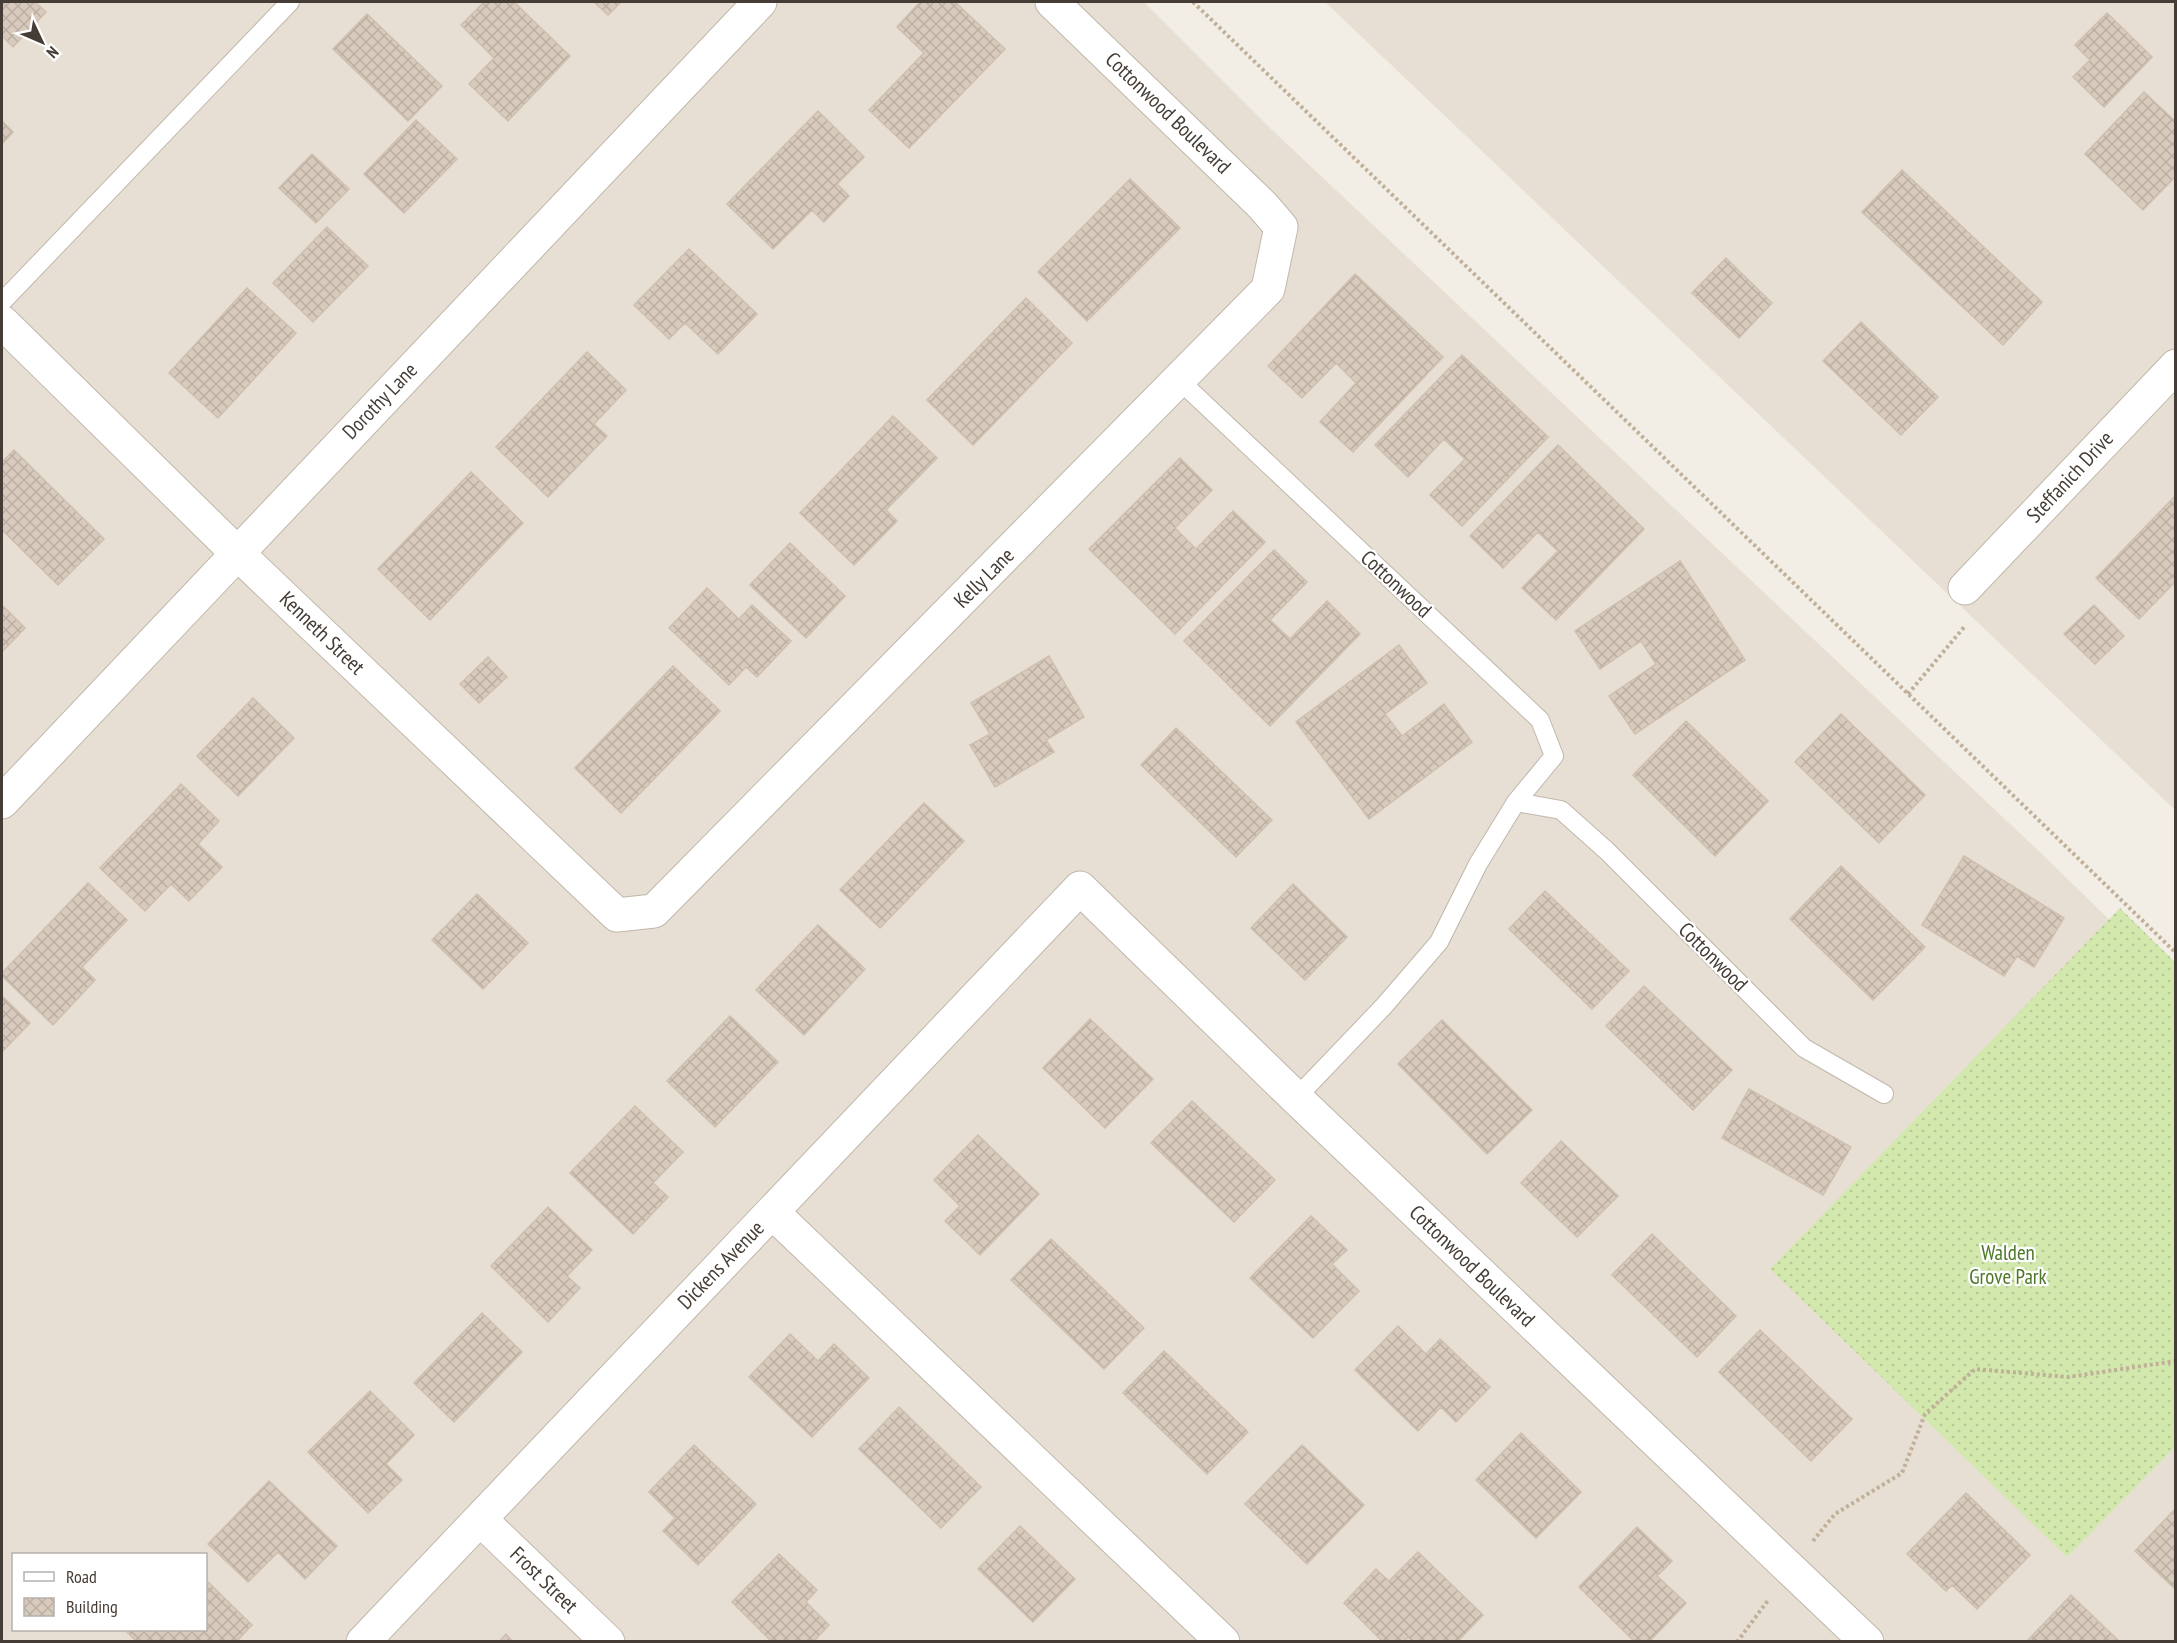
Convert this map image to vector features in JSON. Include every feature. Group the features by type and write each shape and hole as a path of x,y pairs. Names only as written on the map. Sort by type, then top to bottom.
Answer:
{"street":[{"name":"Dorothy Lane","path":"2,802 236,552 760,2"},
{"name":"Cottonwood Boulevard","path":"1052,2 1255,198 1281,227"},
{"name":"Kelly Lane","path":"654,911 1268,289 1281,227"},
{"name":"Kenneth Street","path":"2,322 236,552 617,915 654,911"},
{"name":"Steffanich Drive","path":"1965,588 2175,366"},
{"name":"Cottonwood Boulevard","path":"1080,888 1296,1098 1867,1641"},
{"name":"Dickens Avenue","path":"363,1641 1080,888"},
{"path":"772,1212 1223,1641"},
{"name":"Frost Street","path":"480,1519 608,1641"}],"lane":[{"path":"2,302 290,2"},
{"name":"Cottonwood","path":"1179,380 1540,720 1554,756 1515,802 1478,864 1439,942 1383,1006 1296,1098"},
{"name":"Cottonwood","path":"1515,802 1561,810 1607,851 1804,1048 1884,1094"}],"path":[{"path":"1193,2 2175,953"},
{"path":"1908,694 1974,614 1965,588"},
{"path":"1737,1641 1835,1514 1902,1473 1925,1414 1975,1369 2067,1377 2175,1361"}],"shaded area":[{"path":"2,2 1144,2 1271,129 2041,853 2175,984 2175,1641 2,1642"},
{"path":"1325,2 2175,2 2175,810"}],"green space":[{"name":"Walden Grove Park","path":"2120,908 2175,962 2175,1449 2067,1557 1770,1269"}],"building":[{"path":"2,2 35,2 46,12 13,47 2,36"},
{"path":"484,2 514,2 570,56 508,121 469,84 494,58 461,25"},
{"path":"594,2 621,2 608,15"},
{"path":"920,2 955,2 1005,49 909,148 869,110 924,53 897,27"},
{"path":"2107,13 2152,57 2104,107 2073,77 2090,60 2075,45"},
{"path":"367,14 442,86 408,121 333,49"},
{"path":"2144,92 2176,122 2176,176 2143,210 2085,154"},
{"path":"818,111 864,157 837,184 849,196 824,222 812,210 773,249 727,204"},
{"path":"416,120 457,159 404,213 364,174"},
{"path":"2,121 13,132 2,144"},
{"path":"312,154 349,189 316,223 279,188"},
{"path":"1902,170 2042,302 2003,345 1862,212"},
{"path":"1130,179 1180,228 1087,321 1038,272"},
{"path":"327,227 368,266 313,322 273,283"},
{"path":"689,249 757,314 718,354 685,323 669,339 634,305"},
{"path":"1726,258 1772,303 1739,338 1692,293"},
{"path":"1355,274 1443,357 1353,452 1320,422 1356,383 1336,363 1302,398 1268,366"},
{"path":"247,288 296,333 218,418 169,373"},
{"path":"1026,298 1072,343 973,445 927,400"},
{"path":"1861,322 1938,397 1901,435 1823,361"},
{"path":"587,352 626,390 594,424 607,436 548,497 496,447"},
{"path":"1462,355 1548,437 1462,526 1430,495 1465,459 1444,439 1408,477 1375,445"},
{"path":"893,416 937,458 886,510 897,521 854,565 800,513"},
{"path":"1558,445 1644,529 1556,620 1522,588 1558,551 1538,532 1503,568 1470,536"},
{"path":"14,450 104,539 58,585 2,530 2,462"},
{"path":"1180,458 1212,490 1175,528 1196,549 1233,511 1265,542 1175,634 1089,549"},
{"path":"471,472 523,523 430,620 378,569"},
{"path":"2176,495 2176,581 2139,619 2096,578"},
{"path":"790,543 845,596 806,638 750,585"},
{"path":"1274,550 1307,582 1270,620 1290,639 1327,601 1360,634 1270,726 1184,641"},
{"path":"1680,561 1745,660 1635,734 1609,696 1656,664 1641,641 1600,669 1575,631"},
{"path":"707,588 739,619 752,605 791,641 757,677 746,667 729,685 669,628"},
{"path":"2,605 25,628 2,652"},
{"path":"2094,605 2124,636 2095,664 2064,634"},
{"path":"1399,645 1427,683 1385,714 1402,736 1444,704 1472,742 1369,819 1296,722"},
{"path":"1049,656 1084,717 1046,740 1054,752 995,787 970,745 990,734 971,703"},
{"path":"488,657 507,677 479,703 460,684"},
{"path":"673,666 720,711 621,813 575,768"},
{"path":"253,698 294,738 238,796 197,756"},
{"path":"1841,714 1925,795 1879,843 1795,762"},
{"path":"1686,721 1768,801 1715,856 1633,775"},
{"path":"1176,728 1272,820 1236,857 1141,765"},
{"path":"181,784 219,821 198,844 222,867 189,901 171,884 145,911 100,868"},
{"path":"924,803 964,841 880,928 840,890"},
{"path":"1964,856 2064,918 2034,967 2017,956 2004,976 1922,925"},
{"path":"1841,866 1925,947 1873,1000 1790,919"},
{"path":"88,883 127,920 82,967 95,980 53,1025 2,976 2,973"},
{"path":"1293,884 1347,937 1305,980 1251,928"},
{"path":"1545,891 1629,971 1592,1009 1509,929"},
{"path":"477,894 528,943 483,989 432,940"},
{"path":"818,925 865,969 804,1035 756,990"},
{"path":"1644,986 1732,1070 1693,1110 1606,1026"},
{"path":"2,996 30,1023 2,1052"},
{"path":"730,1016 778,1062 715,1127 667,1081"},
{"path":"1090,1019 1153,1079 1105,1128 1043,1068"},
{"path":"1442,1020 1532,1110 1487,1154 1398,1064"},
{"path":"1749,1089 1851,1147 1823,1195 1722,1138"},
{"path":"1192,1101 1275,1180 1234,1222 1151,1143"},
{"path":"635,1106 683,1152 653,1183 668,1197 633,1234 570,1173"},
{"path":"978,1135 1039,1194 980,1255 945,1221 960,1206 934,1180"},
{"path":"1561,1141 1618,1196 1577,1237 1521,1183"},
{"path":"548,1207 592,1250 567,1276 580,1288 548,1322 491,1266"},
{"path":"1311,1216 1347,1250 1332,1264 1359,1291 1313,1338 1250,1278"},
{"path":"1652,1234 1736,1316 1697,1357 1612,1275"},
{"path":"1051,1239 1144,1328 1104,1369 1011,1280"},
{"path":"482,1313 522,1352 454,1422 414,1383"},
{"path":"1398,1326 1426,1354 1440,1339 1490,1387 1456,1422 1441,1407 1418,1431 1355,1370"},
{"path":"1760,1330 1852,1419 1811,1461 1719,1372"},
{"path":"790,1334 818,1361 834,1344 869,1378 812,1437 749,1377"},
{"path":"1164,1351 1248,1432 1207,1474 1123,1393"},
{"path":"370,1391 414,1435 386,1464 402,1480 368,1513 308,1452"},
{"path":"899,1407 981,1487 941,1528 859,1449"},
{"path":"1521,1433 1581,1492 1536,1538 1476,1480"},
{"path":"694,1445 756,1504 698,1565 663,1531 675,1518 649,1492"},
{"path":"1302,1445 1364,1505 1307,1564 1245,1504"},
{"path":"269,1481 337,1546 305,1579 278,1552 248,1582 208,1544"},
{"path":"1966,1493 2030,1555 1977,1609 1952,1585 1946,1591 1907,1554"},
{"path":"2176,1508 2176,1590 2135,1551"},
{"path":"1020,1526 1075,1579 1033,1622 978,1569"},
{"path":"1637,1527 1672,1561 1657,1576 1686,1603 1649,1642 1635,1642 1579,1587"},
{"path":"1418,1552 1483,1615 1457,1642 1413,1642 1408,1637 1404,1642 1383,1642 1344,1603 1376,1569 1389,1581"},
{"path":"779,1554 817,1590 806,1602 829,1625 813,1642 772,1642 732,1602"},
{"path":"207,1581 252,1625 236,1642 137,1642 127,1632 207,1631"},
{"path":"2071,1595 2120,1642 2026,1642"},
{"path":"506,1634 513,1642 499,1642"}]}
